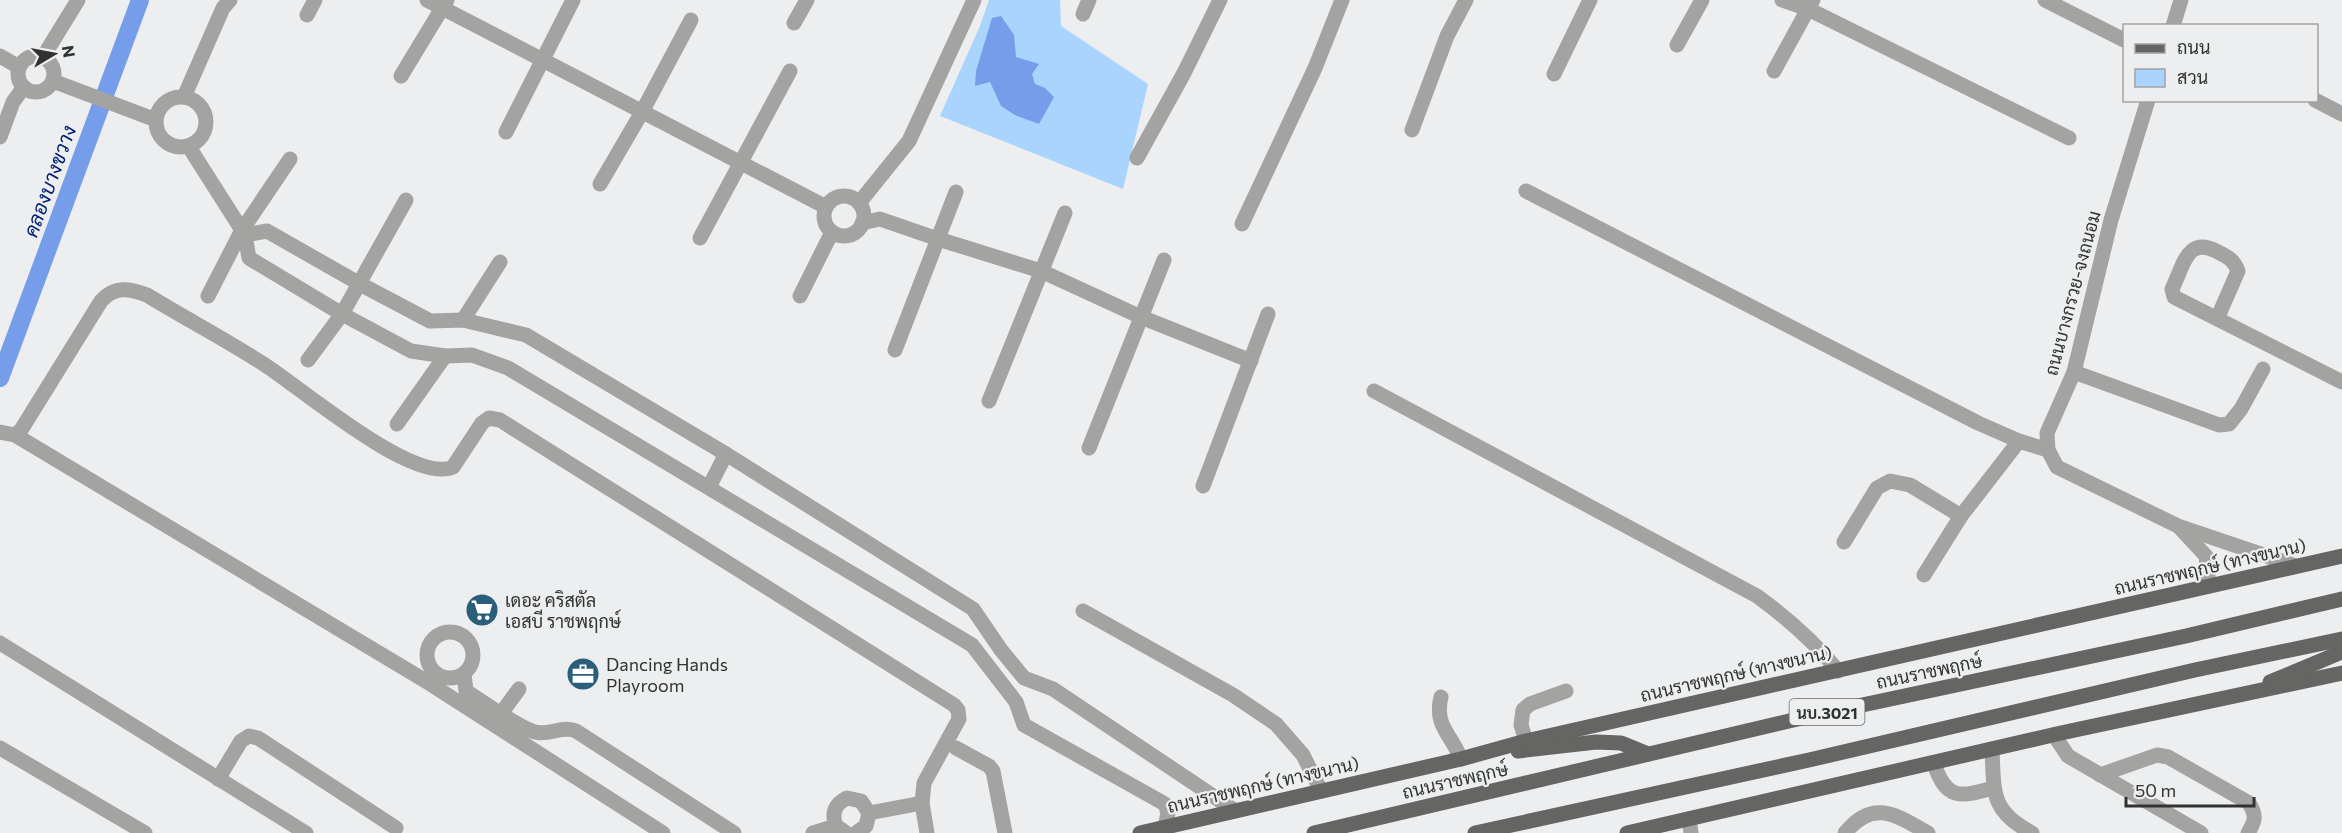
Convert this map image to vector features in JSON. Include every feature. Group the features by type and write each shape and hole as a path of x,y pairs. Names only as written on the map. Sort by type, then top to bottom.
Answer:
{"main road":[{"name":"ถนนราชพฤกษ์ (ทางขนาน)","path":"1140,833 1461,759 1527,741 2342,556"},
{"name":"ถนนราชพฤกษ์","path":"1314,833 1806,717 2186,636 2342,599"},
{"name":"นบ.3021","path":"1475,833 2342,639"},
{"path":"2243,694 2342,652"},
{"path":"1627,833 1690,826 2054,735 2342,673"},
{"path":"1494,750 1520,751 1596,742 1621,743 1648,754"}],"street":[{"path":"43,57 78,0"},
{"path":"184,97 223,8 230,0"},
{"path":"307,15 315,0"},
{"path":"427,0 445,4 542,59 826,207"},
{"path":"506,132 573,0"},
{"path":"794,23 807,0"},
{"path":"1137,158 1221,0"},
{"path":"1242,224 1314,68 1342,0"},
{"path":"1412,130 1447,36 1466,0"},
{"path":"1554,74 1590,0"},
{"path":"1677,45 1702,0"},
{"path":"1782,0 1811,4 2069,138"},
{"path":"2045,0 2123,39"},
{"path":"2174,24 2181,0"},
{"path":"859,203 909,141 970,2"},
{"path":"401,76 445,4"},
{"path":"1774,71 1811,4"},
{"path":"600,184 691,20"},
{"path":"0,56 20,67"},
{"path":"29,57 43,57 53,67 53,81 44,90 37,92 24,87 18,74 20,67 29,57"},
{"path":"700,238 790,71"},
{"path":"53,81 156,120"},
{"path":"0,137 13,102 24,87"},
{"path":"184,97 199,104 207,120 203,136 197,143 181,148 166,142 157,128 156,120 162,105 168,100 184,97"},
{"name":"ถนนบางกรวย-จงถนอม","path":"2049,450 2047,433 2074,372 2111,220 2147,102"},
{"path":"2318,102 2342,114"},
{"path":"189,147 244,233 249,258 342,315 411,351 444,356 472,355 508,368 972,645 1016,702 1024,725 1166,804 1168,813 1165,827"},
{"path":"208,296 290,159"},
{"path":"1526,191 1978,423 2019,441 2049,450 2057,467 2178,526 2296,566"},
{"path":"895,350 956,192"},
{"path":"835,197 854,198 863,212 862,223 855,233 849,235 844,236 832,232 825,223 826,207 835,197"},
{"path":"308,360 342,315 406,200"},
{"path":"989,401 1065,213"},
{"path":"862,223 880,219 1041,271 1142,317 1251,361"},
{"path":"244,233 267,231 430,321 464,320 526,335 726,454 973,609 1024,678 1053,689 1234,810"},
{"path":"800,296 832,232"},
{"path":"2217,319 2238,271 2232,260 2206,246 2199,246 2192,250 2172,289 2174,297 2217,319 2342,382"},
{"path":"1089,448 1164,260"},
{"path":"464,320 500,262"},
{"path":"734,833 570,728 539,733 497,719 428,675 10,433 101,301 109,292 129,288 147,296 265,365 374,442 424,468 446,470 453,466 482,423 489,418 500,420 954,705 958,710 958,719 924,783 922,803 927,833"},
{"path":"1203,486 1268,314"},
{"path":"397,424 444,356"},
{"path":"2074,372 2219,425 2229,424 2241,409 2263,369"},
{"path":"1374,391 1757,596 1801,631 1838,670"},
{"path":"1924,575 1961,516 2019,441"},
{"path":"710,487 726,454"},
{"path":"1844,542 1877,488 1890,481 1910,485 1961,516"},
{"path":"2178,526 2206,556 2209,586"},
{"path":"1083,611 1233,695 1276,724 1303,755 1321,791"},
{"path":"442,633 456,633 468,641 473,654 472,662 464,674 450,679 428,675 426,656 430,642 442,633"},
{"path":"0,643 306,833"},
{"path":"464,674 466,691 531,749 663,833"},
{"path":"497,719 519,688"},
{"path":"1527,741 1521,725 1523,710 1530,704 1566,691"},
{"path":"1441,698 1438,709 1442,729 1455,743 1461,759"},
{"path":"531,749 539,733"},
{"path":"2054,735 2068,756 2201,833"},
{"path":"218,779 241,741 249,736 258,738 396,828"},
{"path":"0,748 144,833"},
{"path":"956,748 989,766 993,771 1005,833"},
{"path":"1992,750 1994,788 2007,818 2032,833"},
{"path":"2100,775 2157,755 2169,757 2249,803 2255,812 2255,821 2248,833"},
{"path":"1934,764 1940,782 1957,794 1969,794 1994,788"},
{"path":"841,829 833,820 836,806 848,798 861,801 868,813 866,826 856,833"},
{"path":"868,813 922,803"},
{"path":"1845,833 1859,819 1880,812 1891,813 1928,833"},
{"path":"813,833 841,829"}],"green space":[{"path":"989,0 1060,0 1061,26 1148,84 1123,189 940,116 980,26"}],"water":[{"path":"1001,16 1014,35 1016,57 1039,64 1032,74 1035,84 1045,88 1054,97 1039,124 1015,115 1001,106 990,82 975,86 976,71 992,18"}],"waterway":[{"name":"คลองบางขวาง","path":"0,378 140,0"}],"place":[{"name":"เดอะ คริสตัล เอสบี ราชพฤกษ์","path":"482,610"},
{"name":"Dancing Hands Playroom","path":"583,674"}]}
